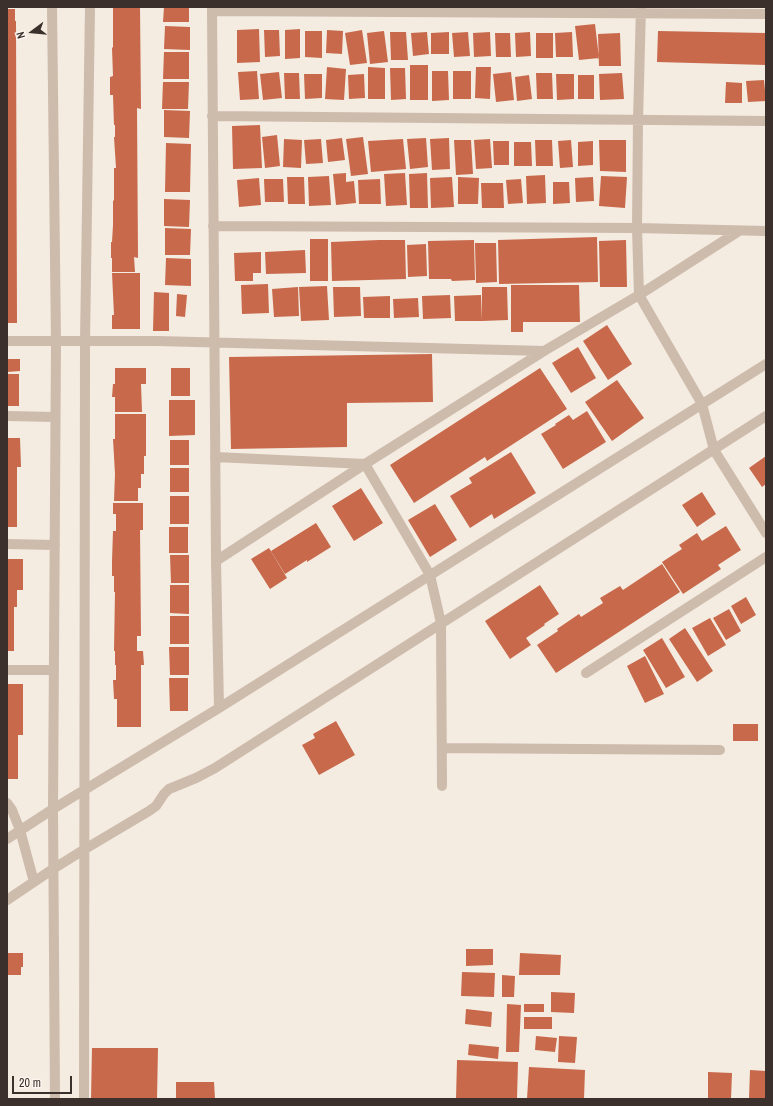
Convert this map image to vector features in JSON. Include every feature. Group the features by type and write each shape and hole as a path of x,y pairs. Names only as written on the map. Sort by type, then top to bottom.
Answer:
{"street":[{"path":"52,7 56,342 53,809 55,1099"},
{"path":"84,1099 85,342 90,7"},
{"path":"219,708 216,560 212,9 641,10 766,14"},
{"path":"641,10 637,228 639,294 702,404 714,450 766,533"},
{"path":"212,116 766,121"},
{"path":"213,226 637,228 766,231"},
{"path":"216,560 544,351 639,294 739,231"},
{"path":"7,341 214,342 544,351"},
{"path":"7,839 53,809 219,708 766,364"},
{"path":"7,416 56,417"},
{"path":"7,900 85,849 149,812 156,806 169,789 196,778 215,768 766,416"},
{"path":"215,457 365,464"},
{"path":"365,464 430,575 441,623 443,748 442,786"},
{"path":"7,544 55,545"},
{"path":"586,673 766,557"},
{"path":"7,670 54,670"},
{"path":"443,748 720,750"},
{"path":"7,803 12,810 20,830 34,882"}],"building":[{"path":"113,7 140,7 141,109 137,108 138,258 134,257 135,272 112,272 111,242 113,200 114,201 114,168 116,168 113,95 110,95 110,77 113,76"},
{"path":"164,7 189,7 189,22 163,22"},
{"path":"7,9 15,9 16,21 17,323 7,323"},
{"path":"595,24 599,58 579,60 575,26"},
{"path":"165,26 190,27 190,50 164,49"},
{"path":"259,29 260,62 237,63 237,30"},
{"path":"300,29 300,58 285,59 285,30"},
{"path":"264,30 279,30 280,56 265,57"},
{"path":"327,30 343,31 342,54 326,53"},
{"path":"362,30 367,63 350,65 345,33"},
{"path":"305,31 322,31 322,58 305,57"},
{"path":"384,31 388,62 370,64 367,33"},
{"path":"658,31 766,33 766,65 657,62"},
{"path":"390,32 406,32 408,60 391,60"},
{"path":"427,32 429,54 413,56 411,33"},
{"path":"449,32 449,54 431,54 431,33"},
{"path":"468,32 470,56 454,57 452,33"},
{"path":"490,32 491,56 474,57 473,33"},
{"path":"530,32 531,56 516,57 515,33"},
{"path":"572,32 573,57 556,57 555,33"},
{"path":"495,33 510,33 511,57 496,57"},
{"path":"536,33 553,33 553,58 536,58"},
{"path":"620,33 621,66 599,66 598,34"},
{"path":"164,52 189,52 189,79 163,79"},
{"path":"410,65 428,65 428,100 410,100"},
{"path":"327,67 346,69 344,100 325,99"},
{"path":"368,67 385,68 385,99 368,99"},
{"path":"476,67 491,67 490,99 475,98"},
{"path":"390,68 405,68 406,99 391,100"},
{"path":"257,71 259,99 240,100 238,72"},
{"path":"432,71 448,71 449,100 432,101"},
{"path":"453,71 471,71 471,99 453,99"},
{"path":"279,72 282,98 263,100 260,74"},
{"path":"511,72 514,100 496,102 493,74"},
{"path":"284,73 299,73 300,99 285,99"},
{"path":"536,73 552,73 553,99 537,99"},
{"path":"622,73 624,99 600,100 599,74"},
{"path":"304,74 322,74 322,98 305,99"},
{"path":"364,74 365,98 349,99 348,75"},
{"path":"556,74 574,74 574,99 557,100"},
{"path":"529,75 532,99 517,101 515,77"},
{"path":"578,75 594,75 594,99 578,99"},
{"path":"764,80 766,101 748,102 746,81"},
{"path":"163,82 189,82 188,109 162,109"},
{"path":"726,82 742,83 742,103 725,103"},
{"path":"164,110 190,111 189,138 164,137"},
{"path":"260,125 262,168 233,169 232,126"},
{"path":"277,135 280,166 265,168 262,137"},
{"path":"363,137 368,174 351,176 346,139"},
{"path":"342,138 345,160 328,162 326,140"},
{"path":"426,138 428,167 410,169 407,139"},
{"path":"449,138 450,169 432,170 430,139"},
{"path":"284,139 302,140 301,168 283,167"},
{"path":"321,139 323,163 306,164 304,140"},
{"path":"403,139 406,169 371,172 368,141"},
{"path":"490,139 492,168 476,169 474,140"},
{"path":"454,140 471,140 473,174 456,175"},
{"path":"535,140 552,140 553,166 536,166"},
{"path":"571,140 573,167 560,168 558,141"},
{"path":"599,140 626,140 626,172 600,171"},
{"path":"493,141 509,141 509,165 494,165"},
{"path":"593,141 593,165 578,166 578,142"},
{"path":"514,142 531,142 532,166 514,166"},
{"path":"166,143 191,144 190,192 165,192"},
{"path":"346,173 346,182 354,181 356,203 336,205 333,174"},
{"path":"405,173 407,205 386,206 384,174"},
{"path":"427,173 428,208 410,208 409,174"},
{"path":"545,175 546,203 527,204 526,176"},
{"path":"329,176 331,205 309,206 308,177"},
{"path":"601,176 627,177 625,208 599,206"},
{"path":"287,177 304,177 305,204 288,204"},
{"path":"452,177 454,207 431,208 430,178"},
{"path":"458,177 479,178 478,204 458,204"},
{"path":"593,177 594,201 576,202 575,178"},
{"path":"259,178 261,205 239,207 237,180"},
{"path":"264,179 283,179 284,202 265,202"},
{"path":"380,179 381,204 359,204 358,180"},
{"path":"521,179 523,203 508,204 506,180"},
{"path":"553,182 569,182 570,203 553,204"},
{"path":"481,183 503,183 504,208 482,208"},
{"path":"164,199 190,200 189,227 164,226"},
{"path":"165,228 191,229 190,255 165,255"},
{"path":"597,237 598,282 499,284 498,240"},
{"path":"310,239 328,239 328,281 310,281"},
{"path":"405,240 406,279 332,281 331,242"},
{"path":"474,240 475,280 452,281 451,279 429,279 428,241"},
{"path":"626,240 627,287 600,287 599,241"},
{"path":"475,243 496,243 497,282 476,283"},
{"path":"426,244 427,276 408,277 407,245"},
{"path":"305,250 306,273 266,274 265,252"},
{"path":"261,252 261,273 253,273 253,281 235,281 234,253"},
{"path":"166,258 191,259 191,286 165,285"},
{"path":"112,273 140,273 140,329 112,329 112,315 114,315"},
{"path":"268,284 269,313 242,314 241,285"},
{"path":"511,285 579,285 580,322 523,322 523,332 511,332"},
{"path":"327,286 329,320 301,321 299,287"},
{"path":"298,287 299,316 274,317 272,289"},
{"path":"333,287 360,287 361,316 334,317"},
{"path":"482,287 507,287 508,320 482,321"},
{"path":"154,292 169,293 169,331 153,331"},
{"path":"177,294 187,295 185,317 176,316"},
{"path":"450,295 451,318 423,319 422,296"},
{"path":"481,295 482,321 455,321 454,296"},
{"path":"390,296 390,318 364,318 363,297"},
{"path":"418,298 419,317 394,318 393,299"},
{"path":"607,325 632,364 608,380 583,341"},
{"path":"578,347 596,378 571,393 552,363"},
{"path":"432,354 433,402 347,403 347,447 231,449 229,357"},
{"path":"7,359 20,359 20,371 7,372"},
{"path":"115,368 146,368 146,384 141,384 142,412 115,412 115,397 112,397 113,384 115,384"},
{"path":"171,368 190,368 190,396 171,396"},
{"path":"540,368 567,409 487,461 485,457 414,503 390,465"},
{"path":"7,374 19,374 19,406 7,406"},
{"path":"617,380 644,418 612,441 585,402"},
{"path":"169,400 195,400 195,435 169,436"},
{"path":"587,411 606,442 563,469 541,434 569,415 573,420"},
{"path":"115,414 146,414 146,456 144,456 144,474 141,474 141,488 138,488 138,501 114,501 115,474 113,439 115,439"},
{"path":"7,438 20,438 21,467 17,467 17,527 7,527"},
{"path":"170,440 189,440 189,465 170,465"},
{"path":"511,452 536,493 494,519 492,514 470,528 450,496 472,483 469,478"},
{"path":"766,456 766,484 762,487 749,468"},
{"path":"170,468 189,468 189,492 170,492"},
{"path":"361,488 383,523 354,541 332,506"},
{"path":"702,492 716,514 697,527 682,505"},
{"path":"170,496 189,496 189,524 170,524"},
{"path":"113,503 143,503 143,530 140,530 141,636 137,636 137,651 143,651 144,665 141,665 141,727 117,727 117,699 114,699 113,680 116,680 116,665 114,651 115,592 114,576 112,576 112,561 113,531 116,531 116,514 113,514"},
{"path":"435,504 457,540 430,557 408,520"},
{"path":"316,523 331,547 285,574 271,551"},
{"path":"726,526 741,550 718,565 721,569 683,594 662,562 682,549 679,545 697,533 702,541"},
{"path":"169,527 188,527 188,553 169,553"},
{"path":"269,548 287,578 270,589 251,559"},
{"path":"170,555 189,555 189,583 171,583"},
{"path":"7,559 23,559 23,590 17,590 17,607 14,607 14,651 7,651"},
{"path":"662,564 680,592 556,673 537,645 558,631 557,629 579,614 581,617 603,603 600,598 620,586 623,590"},
{"path":"170,585 189,585 189,614 170,613"},
{"path":"540,585 559,614 526,638 531,645 510,659 485,621"},
{"path":"746,597 756,615 741,624 731,606"},
{"path":"729,609 741,631 726,640 713,618"},
{"path":"170,616 189,616 189,644 170,644"},
{"path":"710,618 726,645 708,656 692,628"},
{"path":"685,628 713,671 697,682 669,639"},
{"path":"662,638 685,677 666,688 643,650"},
{"path":"169,647 189,647 189,675 170,675"},
{"path":"645,656 664,694 645,703 627,666"},
{"path":"169,678 188,678 188,711 170,711"},
{"path":"7,684 23,684 23,735 18,735 18,779 7,779"},
{"path":"336,721 355,755 319,775 302,745 315,738 313,734"},
{"path":"733,724 758,724 758,741 733,741"},
{"path":"466,949 493,949 493,965 466,966"},
{"path":"7,953 23,953 23,967 21,967 21,975 7,975"},
{"path":"520,953 561,955 560,975 519,975"},
{"path":"462,972 495,973 494,997 461,996"},
{"path":"502,975 515,976 514,997 502,997"},
{"path":"551,992 575,993 574,1013 551,1012"},
{"path":"507,1004 521,1005 519,1052 506,1052"},
{"path":"524,1004 544,1004 544,1012 524,1012"},
{"path":"466,1009 492,1012 491,1027 465,1024"},
{"path":"524,1017 552,1017 552,1029 524,1029"},
{"path":"536,1036 557,1038 555,1052 535,1050"},
{"path":"559,1036 577,1037 575,1063 558,1062"},
{"path":"469,1044 499,1047 498,1059 468,1055"},
{"path":"92,1048 158,1048 157,1099 91,1099"},
{"path":"457,1060 518,1062 517,1099 456,1099"},
{"path":"529,1067 585,1070 584,1099 527,1099"},
{"path":"750,1070 766,1071 766,1099 749,1099"},
{"path":"708,1072 732,1073 731,1099 708,1099"},
{"path":"176,1082 214,1082 215,1099 176,1099"}]}
